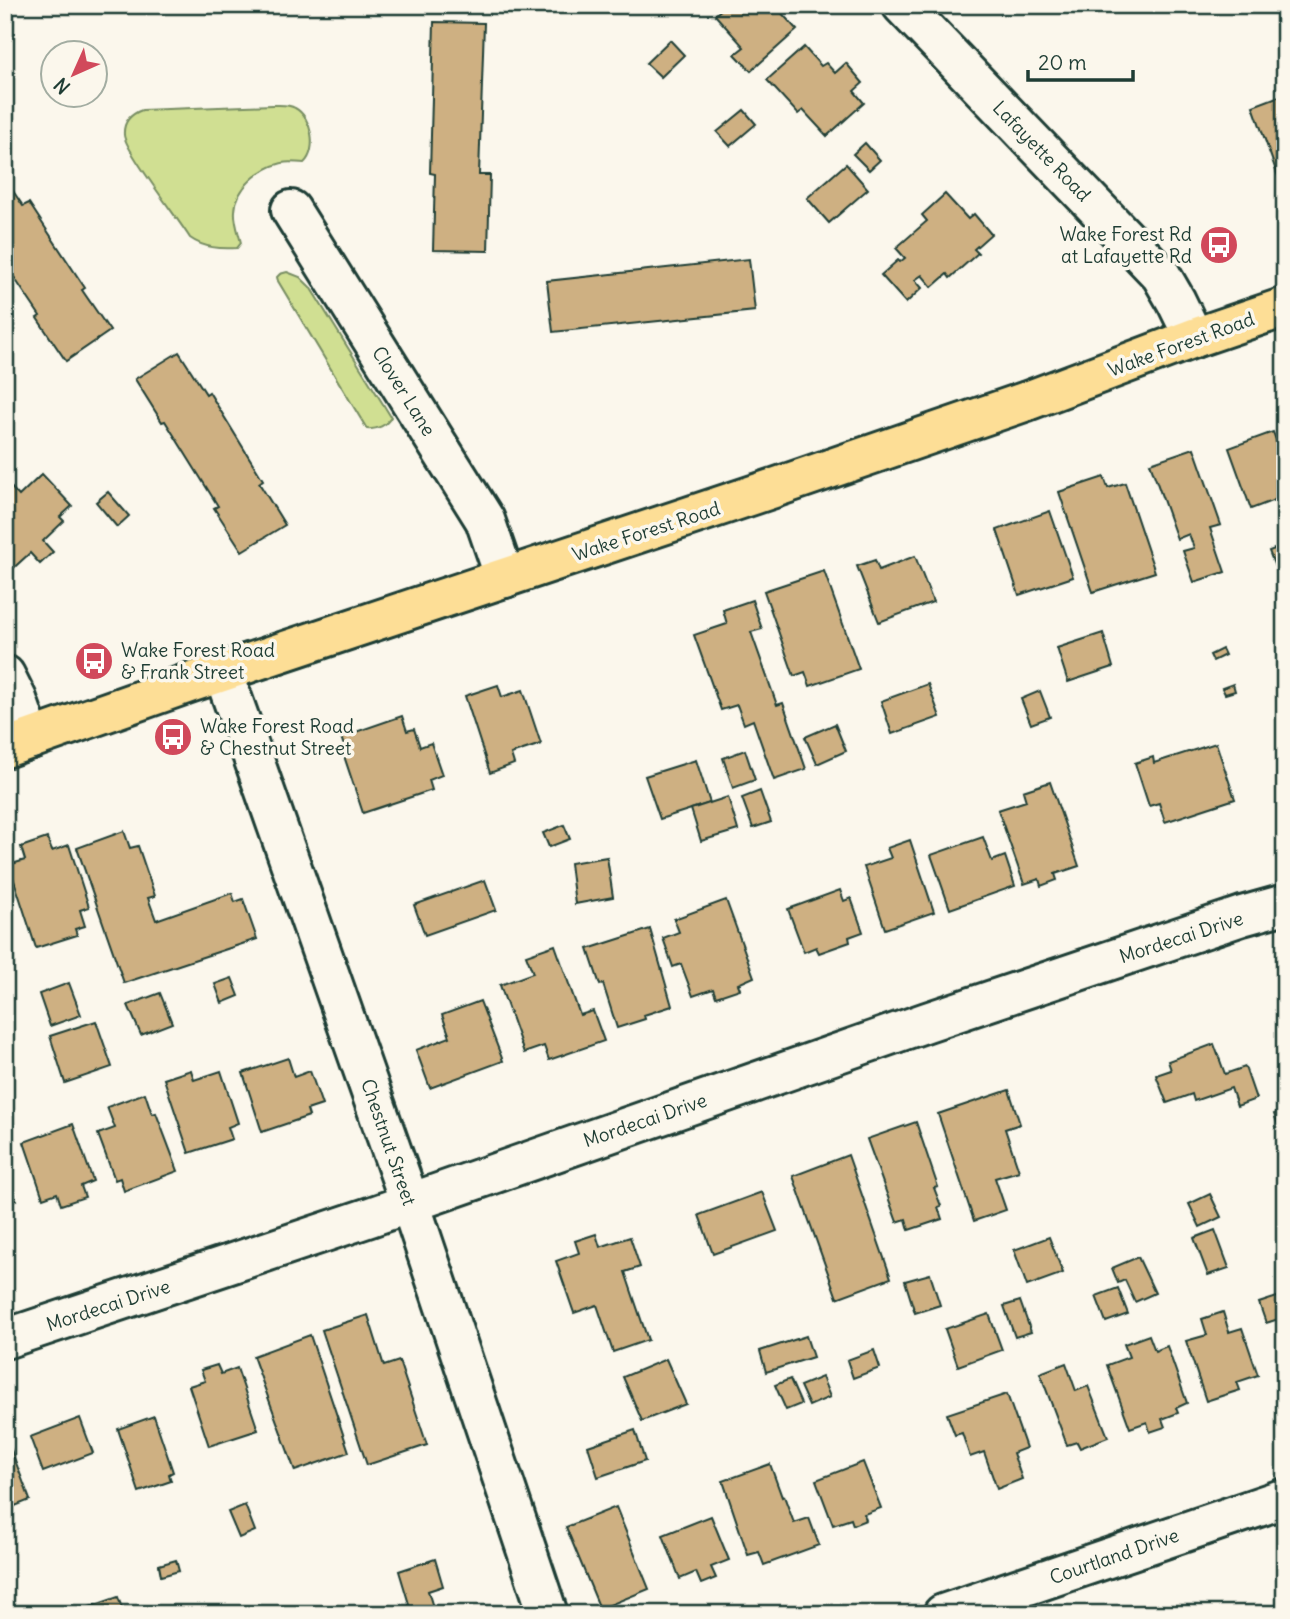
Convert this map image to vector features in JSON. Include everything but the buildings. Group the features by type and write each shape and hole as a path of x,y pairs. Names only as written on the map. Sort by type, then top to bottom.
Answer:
{"main road":[{"name":"Wake Forest Road","path":"18,744 223,672 1027,401 1285,307"}],"street":[{"name":"Lafayette Road","path":"902,5 1161,275 1194,338"},
{"name":"Clover Lane","path":"291,210 485,520 505,578"},
{"name":"Chestnut Street","path":"223,672 410,1203 548,1614"},
{"path":"5,675 17,699 18,744"},
{"name":"Mordecai Drive","path":"5,1339 410,1203 927,1022 1285,904"},
{"name":"Courtland Drive","path":"943,1614 1285,1497"}],"green space":[{"path":"284,105 301,112 309,126 311,150 304,163 287,162 266,169 245,187 236,202 236,223 241,243 237,248 212,247 190,238 133,155 124,135 126,122 142,110"},
{"path":"287,272 300,277 310,287 391,417 384,425 367,429 278,281 280,274"}],"place":[{"name":"Wake Forest Rd at Lafayette Rd","path":"1219,245"},
{"name":"Wake Forest Road & Frank Street","path":"94,661"},
{"name":"Wake Forest Road & Chestnut Street","path":"173,737"}]}
